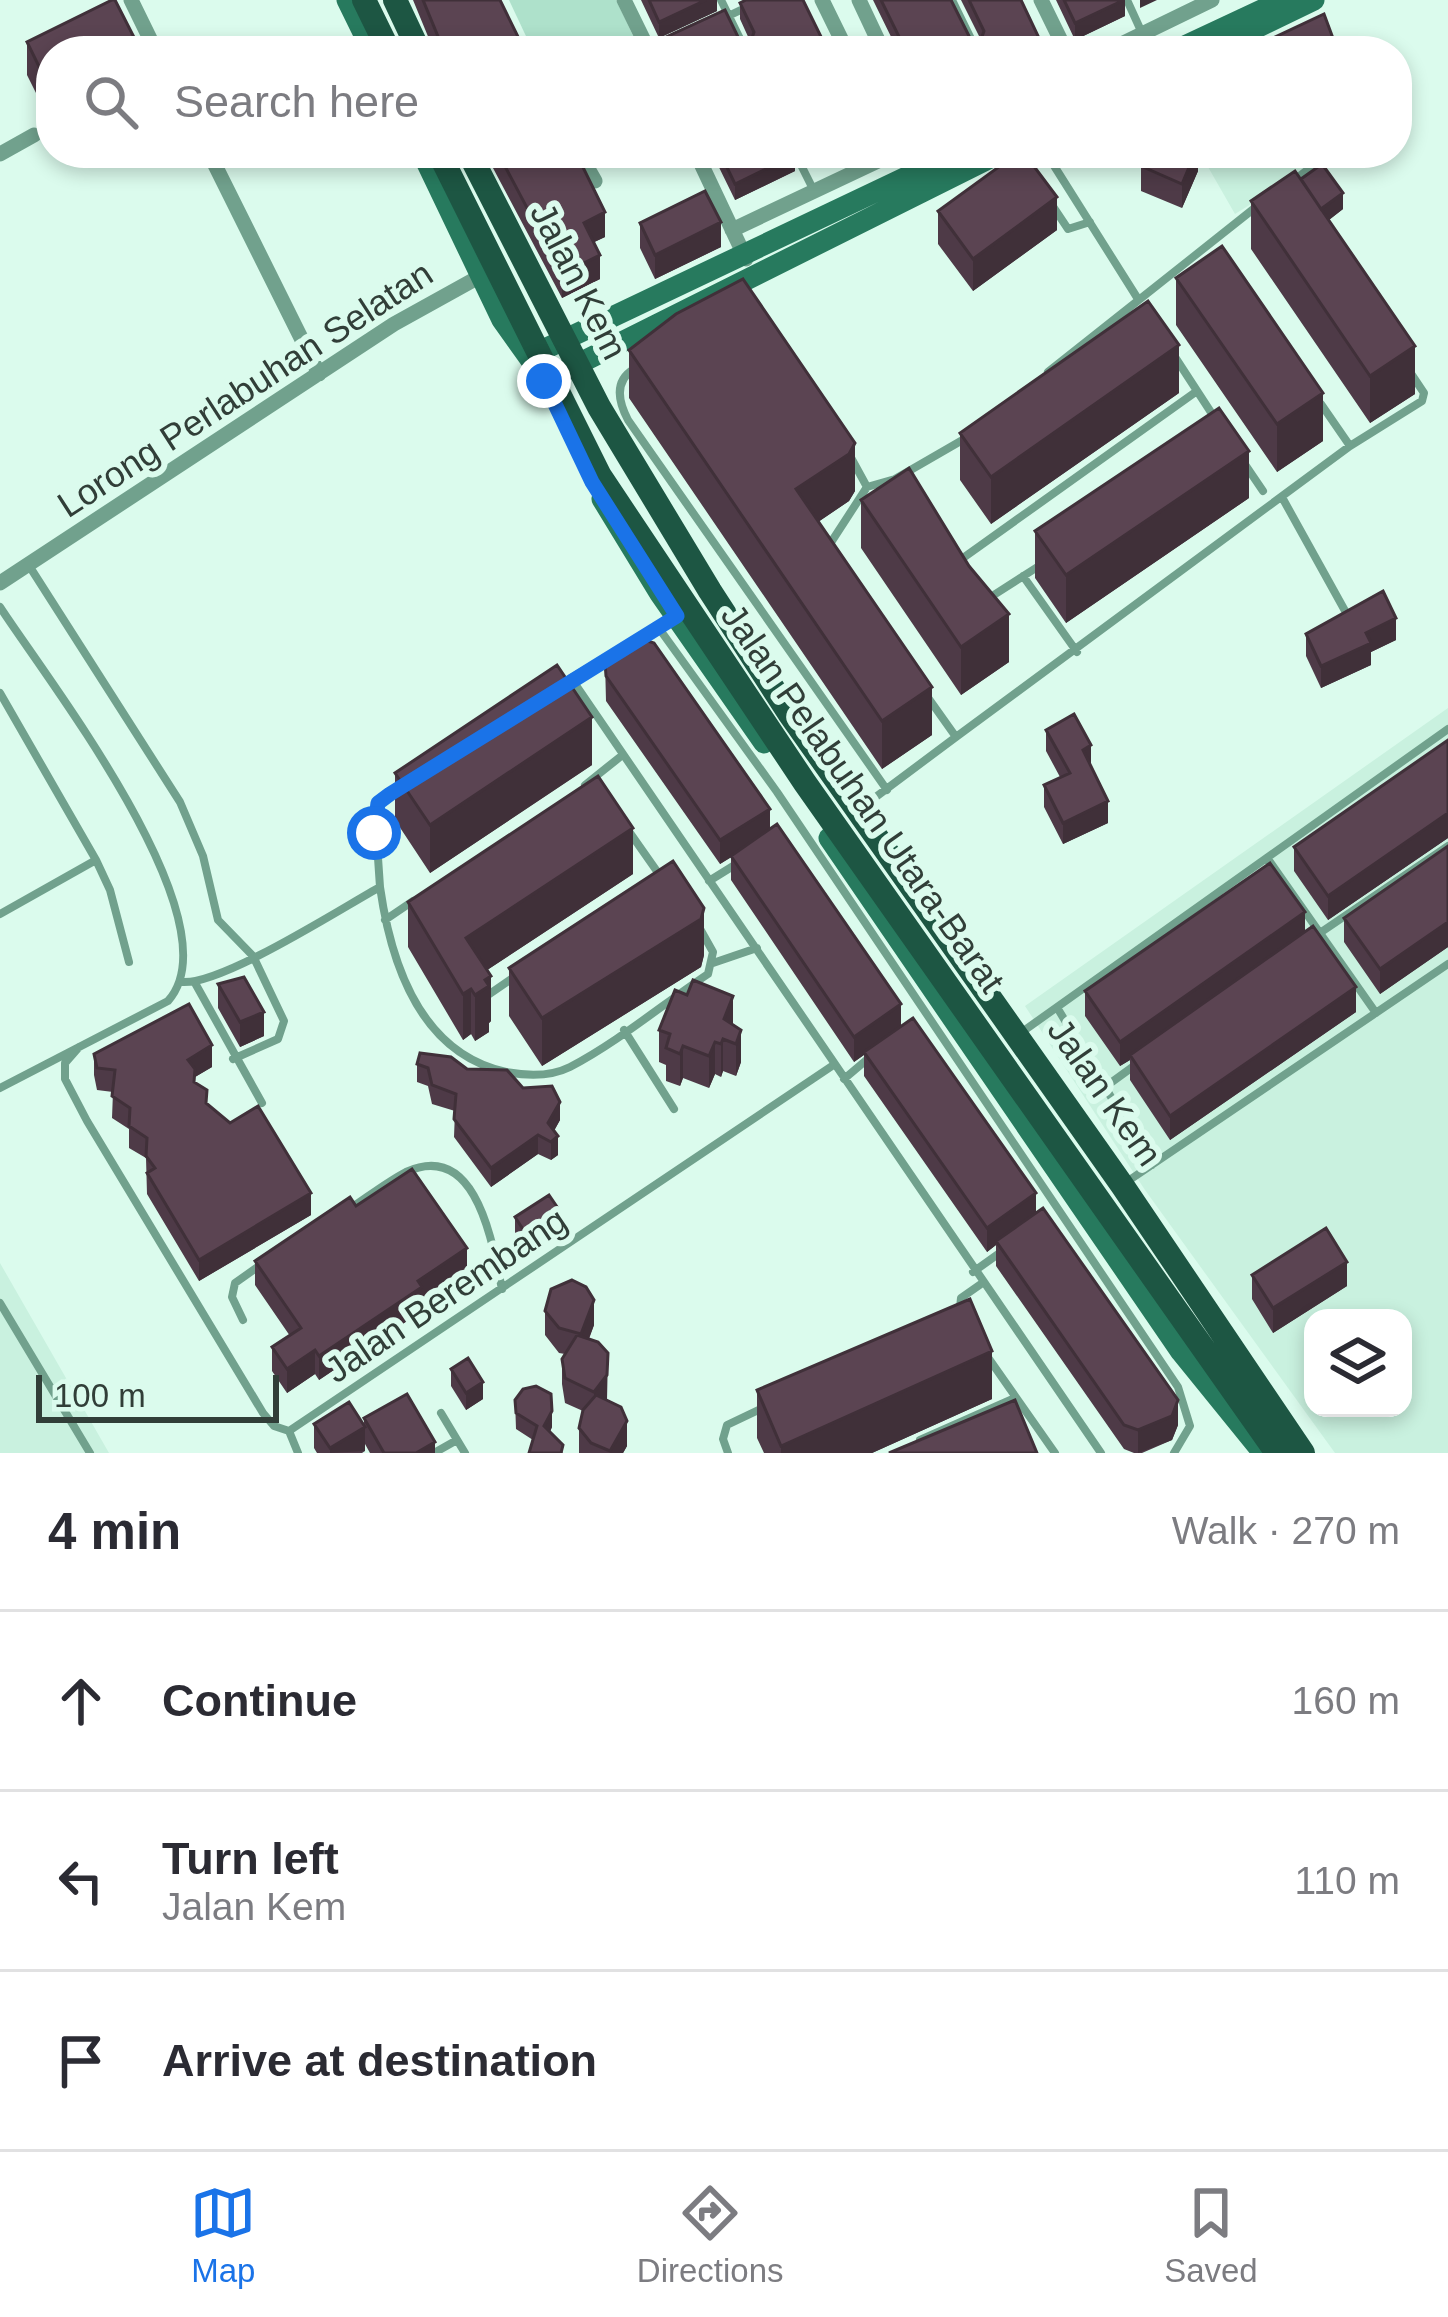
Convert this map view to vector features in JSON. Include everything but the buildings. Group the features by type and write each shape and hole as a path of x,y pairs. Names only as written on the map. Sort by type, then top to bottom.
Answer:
{"main road":[{"path":"364,0 382,36"},
{"path":"398,0 416,36"},
{"name":"Jalan Pelabuhan Utara-Barat","path":"447,168 600,476 805,783 1277,1453"},
{"name":"Jalan Pelabuhan Utara-Barat","path":"480,168 599,407 699,574 789,713 1311,1452"}],"street":[{"path":"130,0 148,36"},
{"path":"347,0 365,36"},
{"path":"624,0 642,36"},
{"path":"822,0 840,36"},
{"path":"859,0 876,36"},
{"path":"1041,0 1059,36"},
{"path":"1139,36 1214,0 1232,32"},
{"path":"1227,36 1282,0"},
{"path":"1220,36 1314,0"},
{"path":"0,154 34,135"},
{"path":"216,168 319,374"},
{"path":"429,168 502,320 544,381 592,482 668,621 1197,1373 1247,1453"},
{"name":"Jalan Kem","path":"481,168 638,465 865,805 1311,1452"},
{"path":"588,168 596,181"},
{"path":"703,168 732,230 739,275"},
{"path":"732,230 863,168"},
{"path":"544,381 930,168"},
{"path":"530,356 570,336 739,275 968,168"},
{"name":"Lorong Perlabuhan Selatan","path":"0,583 319,374 526,251"},
{"path":"1197,1373 1263,1453"}],"lane":[{"path":"721,0 739,36"},
{"path":"710,25 761,0"},
{"path":"952,0 970,36"},
{"path":"1127,0 1143,34"},
{"path":"802,168 814,191"},
{"path":"1055,168 1149,316"},
{"path":"1284,187 1310,168"},
{"path":"1058,172 1041,185 1068,229 1090,222"},
{"path":"1035,382 1267,200"},
{"path":"1209,246 1222,264"},
{"path":"1170,350 1218,424"},
{"path":"865,805 1350,446 1422,401 1424,393 1402,360"},
{"path":"649,362 629,370 621,383 628,420 887,790"},
{"path":"939,550 950,567 1197,391"},
{"path":"1312,392 1350,446"},
{"path":"833,561 829,540 867,487 895,479 983,424"},
{"path":"847,451 867,487"},
{"path":"1240,457 1263,491"},
{"path":"895,479 906,496"},
{"path":"1283,499 1350,620"},
{"path":"975,608 1041,564"},
{"path":"28,565 180,802 203,856 218,920 253,956 284,1031 258,1050 233,1059"},
{"path":"1023,576 1077,652"},
{"path":"0,607 160,861 182,939 182,982 168,1001 0,1088"},
{"path":"559,685 668,621 928,1019 1178,1388 1190,1426 1174,1453"},
{"path":"915,678 956,737"},
{"path":"571,679 620,757 757,948 832,1066 1101,1453"},
{"path":"0,693 96,860 110,890 129,962"},
{"path":"1022,1032 1448,729"},
{"path":"574,793 620,757"},
{"path":"592,780 606,800"},
{"path":"410,782 378,803 375,814 380,886 393,956 421,1012 456,1051 486,1067 520,1075 553,1072 709,974 713,964 695,922"},
{"path":"620,819 672,892"},
{"path":"782,836 800,825"},
{"path":"1302,945 1448,846"},
{"path":"709,881 745,859"},
{"path":"1268,859 1376,1013"},
{"path":"0,914 96,860"},
{"path":"642,890 661,877"},
{"path":"182,982 195,983 253,956 380,886"},
{"path":"385,920 424,894"},
{"path":"713,964 757,948"},
{"path":"1128,1181 1448,964"},
{"path":"488,995 527,968"},
{"path":"195,983 233,1059 262,1103"},
{"path":"1058,1009 1151,1165"},
{"path":"912,1030 928,1019"},
{"path":"624,1030 674,1109"},
{"path":"79,1047 65,1064 65,1079 87,1121 263,1413 274,1426 289,1431 298,1453"},
{"path":"844,1079 880,1050"},
{"path":"1105,1087 1141,1061"},
{"name":"Jalan Berembang","path":"289,1431 832,1066"},
{"path":"331,1220 405,1173 422,1167 450,1169 486,1219 502,1288"},
{"path":"1042,1223 1059,1211"},
{"path":"973,1272 1007,1248"},
{"path":"243,1320 232,1297 235,1283 275,1256"},
{"path":"965,1322 962,1298 981,1284"},
{"path":"0,1303 90,1453"},
{"path":"978,1341 1055,1453"},
{"path":"912,1444 1015,1398"},
{"path":"728,1453 723,1439 727,1425 783,1399"},
{"path":"441,1413 465,1453"},
{"path":"434,1453 458,1440"}],"shaded area":[{"path":"509,0 616,0 633,36 526,36"},
{"path":"1209,168 1309,168 1235,214"},
{"path":"1448,708 1448,1453 1335,1453 1309,1417 1412,1417 1412,1309 1304,1309 1304,1410 1145,1190 1025,1006"},
{"path":"0,1263 109,1453 0,1453"}],"route":[{"path":"374,833 378,803 390,794 677,616 592,482 544,381"}]}
